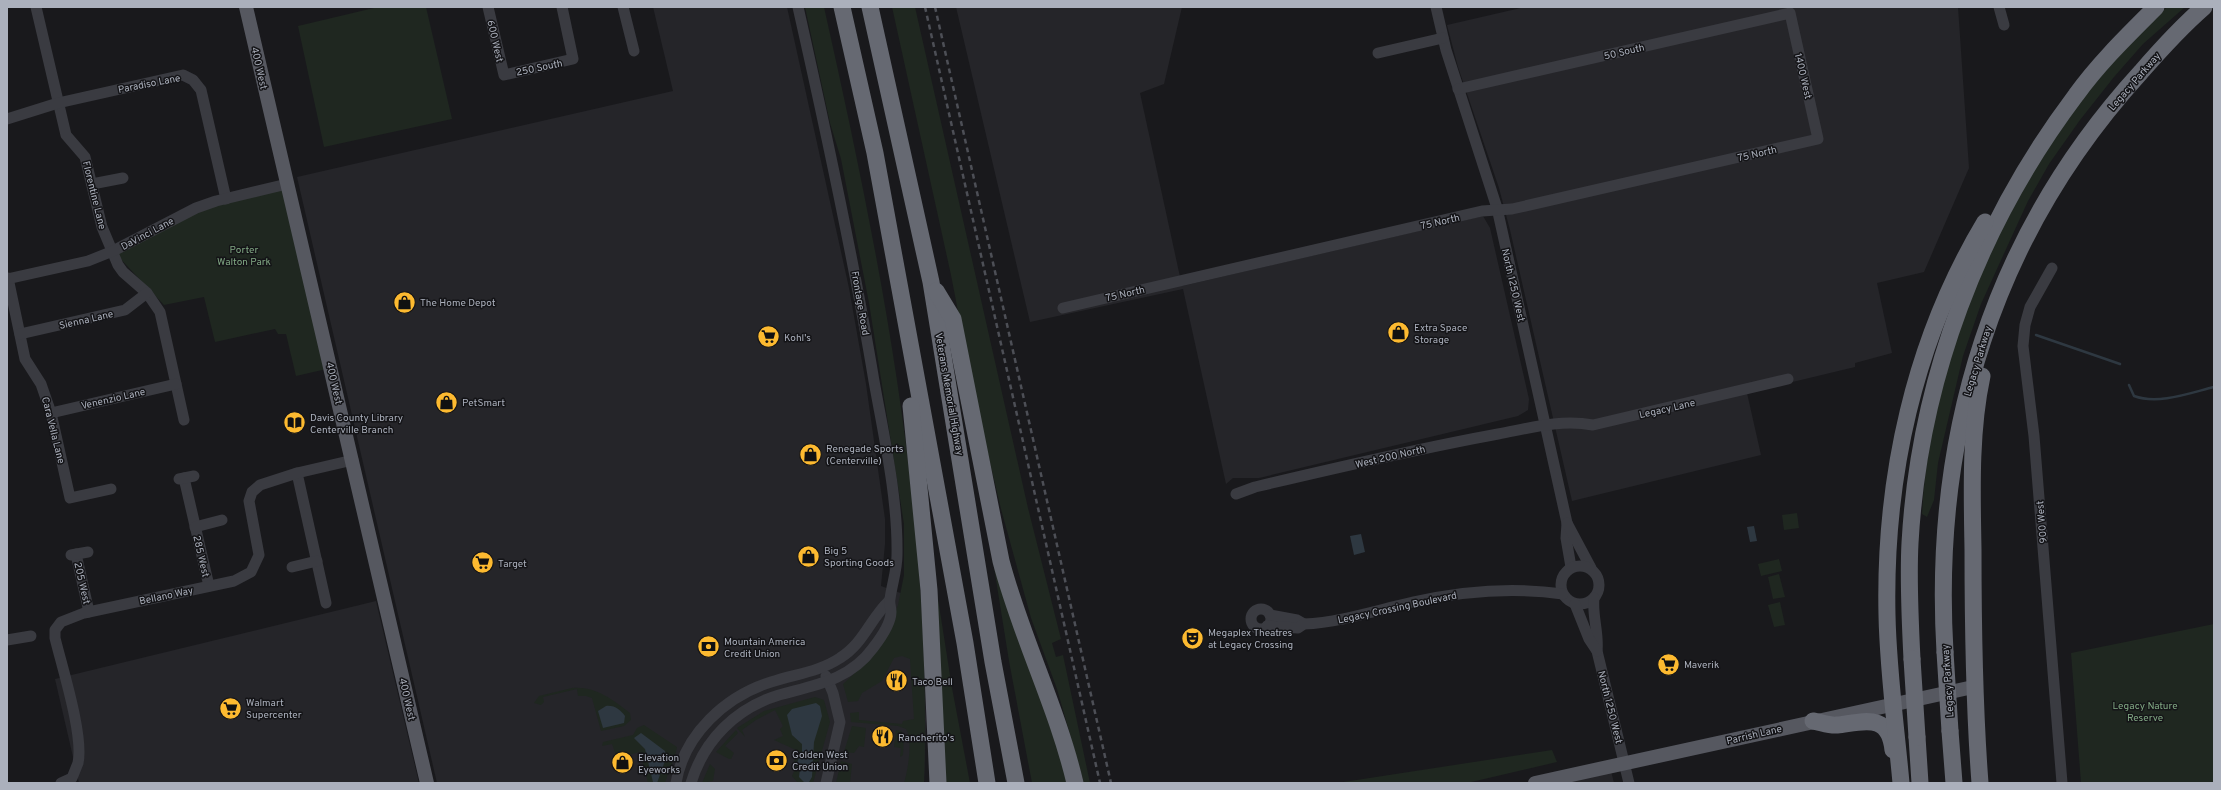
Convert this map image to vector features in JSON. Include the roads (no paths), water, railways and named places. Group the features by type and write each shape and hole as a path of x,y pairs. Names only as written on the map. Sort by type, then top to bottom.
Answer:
{"highway":[{"path":"842,7 875,153 965,643 987,783"},
{"name":"Veterans Memorial Highway","path":"870,7 931,282 992,662 1016,783"},
{"path":"1920,783 1912,658 1910,543 1916,481 1926,422 1942,358 1961,301 1990,232 2038,148 2076,94 2125,38 2156,7"},
{"name":"Legacy Parkway","path":"1954,783 1945,652 1944,544 1950,483 1959,428 1980,348 2008,272 2034,221 2086,136 2162,49 2204,7"},
{"path":"1901,783 1887,615 1888,561 1895,475 1904,424 1926,348 1948,290 1977,234 2020,162 2038,148"},
{"path":"1980,783 1973,687 1972,508 1975,428 1985,359 1997,321 2008,272"},
{"path":"931,282 953,319 1003,568 1024,634 1063,736 1075,783"},
{"path":"903,307 929,590 937,778"},
{"path":"1846,713 1878,716 1890,725 1897,736"},
{"path":"1813,721 1836,726 1861,720 1878,724 1886,730 1892,742 1896,783"}],"main road":[{"name":"400 West","path":"246,7 353,460 427,783"},
{"name":"Parrish Lane","path":"1535,783 1846,713 1973,687"}],"street":[{"name":"Florentine Lane","path":"36,7 66,135 85,157 102,227 123,272 147,293 160,312 184,420"},
{"name":"600 West","path":"488,7 504,74"},
{"name":"250 South","path":"504,74 573,59 562,7"},
{"path":"623,7 634,50"},
{"name":"Frontage Road","path":"691,783 699,762 709,744 735,717 761,702 828,682 846,673 870,652 881,636 891,614 889,601 897,557 897,533 883,434 848,234 798,7"},
{"name":"North 1250 West","path":"1436,7 1446,50 1497,208 1567,523 1566,538 1571,567"},
{"path":"1999,7 2004,25"},
{"name":"50 South","path":"1458,89 1790,13"},
{"name":"1400 West","path":"1790,13 1818,139"},
{"path":"1378,53 1443,38"},
{"name":"Paradiso Lane","path":"7,119 58,103 183,75 193,80 201,90 226,199"},
{"name":"75 North","path":"1063,308 1497,208 1512,208 1818,139"},
{"path":"92,184 123,178"},
{"name":"DaVinci Lane","path":"8,279 88,261 113,251 186,213 226,199 287,184"},
{"name":"900 West","path":"2052,268 2030,307 2025,325 2023,346 2034,436 2062,783"},
{"name":"Cara Vella Lane","path":"8,279 25,359 41,384 51,413 70,498 111,489"},
{"name":"Sienna Lane","path":"20,334 125,310 147,293"},
{"name":"Legacy Lane","path":"1546,424 1574,422 1594,425 1788,379"},
{"name":"Venenzio Lane","path":"51,413 176,384"},
{"name":"West 200 North","path":"1236,494 1254,487 1468,438 1546,424"},
{"name":"Bellano Way","path":"65,782 72,778 78,762 78,747 75,720 55,638 55,630 61,622 89,612 234,581 251,572 259,555 249,501 252,492 260,485 297,473 353,460"},
{"path":"297,473 326,603"},
{"name":"285 West","path":"186,478 195,527 209,586"},
{"name":"285 West","path":"195,527 222,520"},
{"name":"North 1250 West","path":"1567,523 1591,568"},
{"name":"205 West","path":"88,552 74,554 89,612"},
{"path":"292,567 317,561"},
{"path":"1539,590 1562,577 1571,567 1580,565 1591,568 1599,580 1598,593 1594,598 1586,603 1575,604 1568,600 1563,594 1561,585 1562,577"},
{"name":"Legacy Crossing Boulevard","path":"1304,624 1297,620 1270,616 1267,611 1261,609 1256,610 1252,615 1251,621 1256,627 1261,628 1267,626 1298,628 1304,624 1349,618 1449,595 1483,591 1539,590 1563,594"},
{"name":"North 1250 West","path":"1594,598 1593,606 1598,636 1597,651 1629,783"},
{"name":"Frontage Road","path":"676,783 682,764 695,737 711,718 729,702 764,684 822,668 842,658 858,644 870,628 879,611 889,601"},
{"name":"North 1250 West","path":"1575,604 1589,639 1597,651"},
{"path":"1267,626 1270,624 1270,616"},
{"path":"7,640 31,636"},
{"path":"822,668 834,693 840,722 826,783"},
{"path":"61,783 65,782"}],"waterway":[{"path":"2036,335 2120,364"},
{"path":"2129,385 2134,396 2153,399 2164,399 2214,387"}],"railway":[{"path":"925,7 1100,783"},
{"path":"935,7 1111,783"}],"place":[{"name":"The Home Depot","path":"404,302"},
{"name":"Extra Space Storage","path":"1398,333"},
{"name":"Kohl's","path":"769,337"},
{"name":"PetSmart","path":"447,402"},
{"name":"Davis County Library Centerville Branch","path":"295,423"},
{"name":"Renegade Sports (Centerville)","path":"810,454"},
{"name":"Big 5 Sporting Goods","path":"809,556"},
{"name":"Target","path":"482,563"},
{"name":"Megaplex Theatres at Legacy Crossing","path":"1193,638"},
{"name":"Mountain America Credit Union","path":"709,647"},
{"name":"Maverik","path":"1669,664"},
{"name":"Taco Bell","path":"896,681"},
{"name":"Walmart Supercenter","path":"230,708"},
{"name":"Rancherito's","path":"882,737"},
{"name":"Golden West Credit Union","path":"777,760"},
{"name":"Elevation Eyeworks","path":"622,763"}],"park label":[{"name":"Porter Walton Park","path":"244,254"},
{"name":"Legacy Nature Reserve","path":"2145,710"}]}
